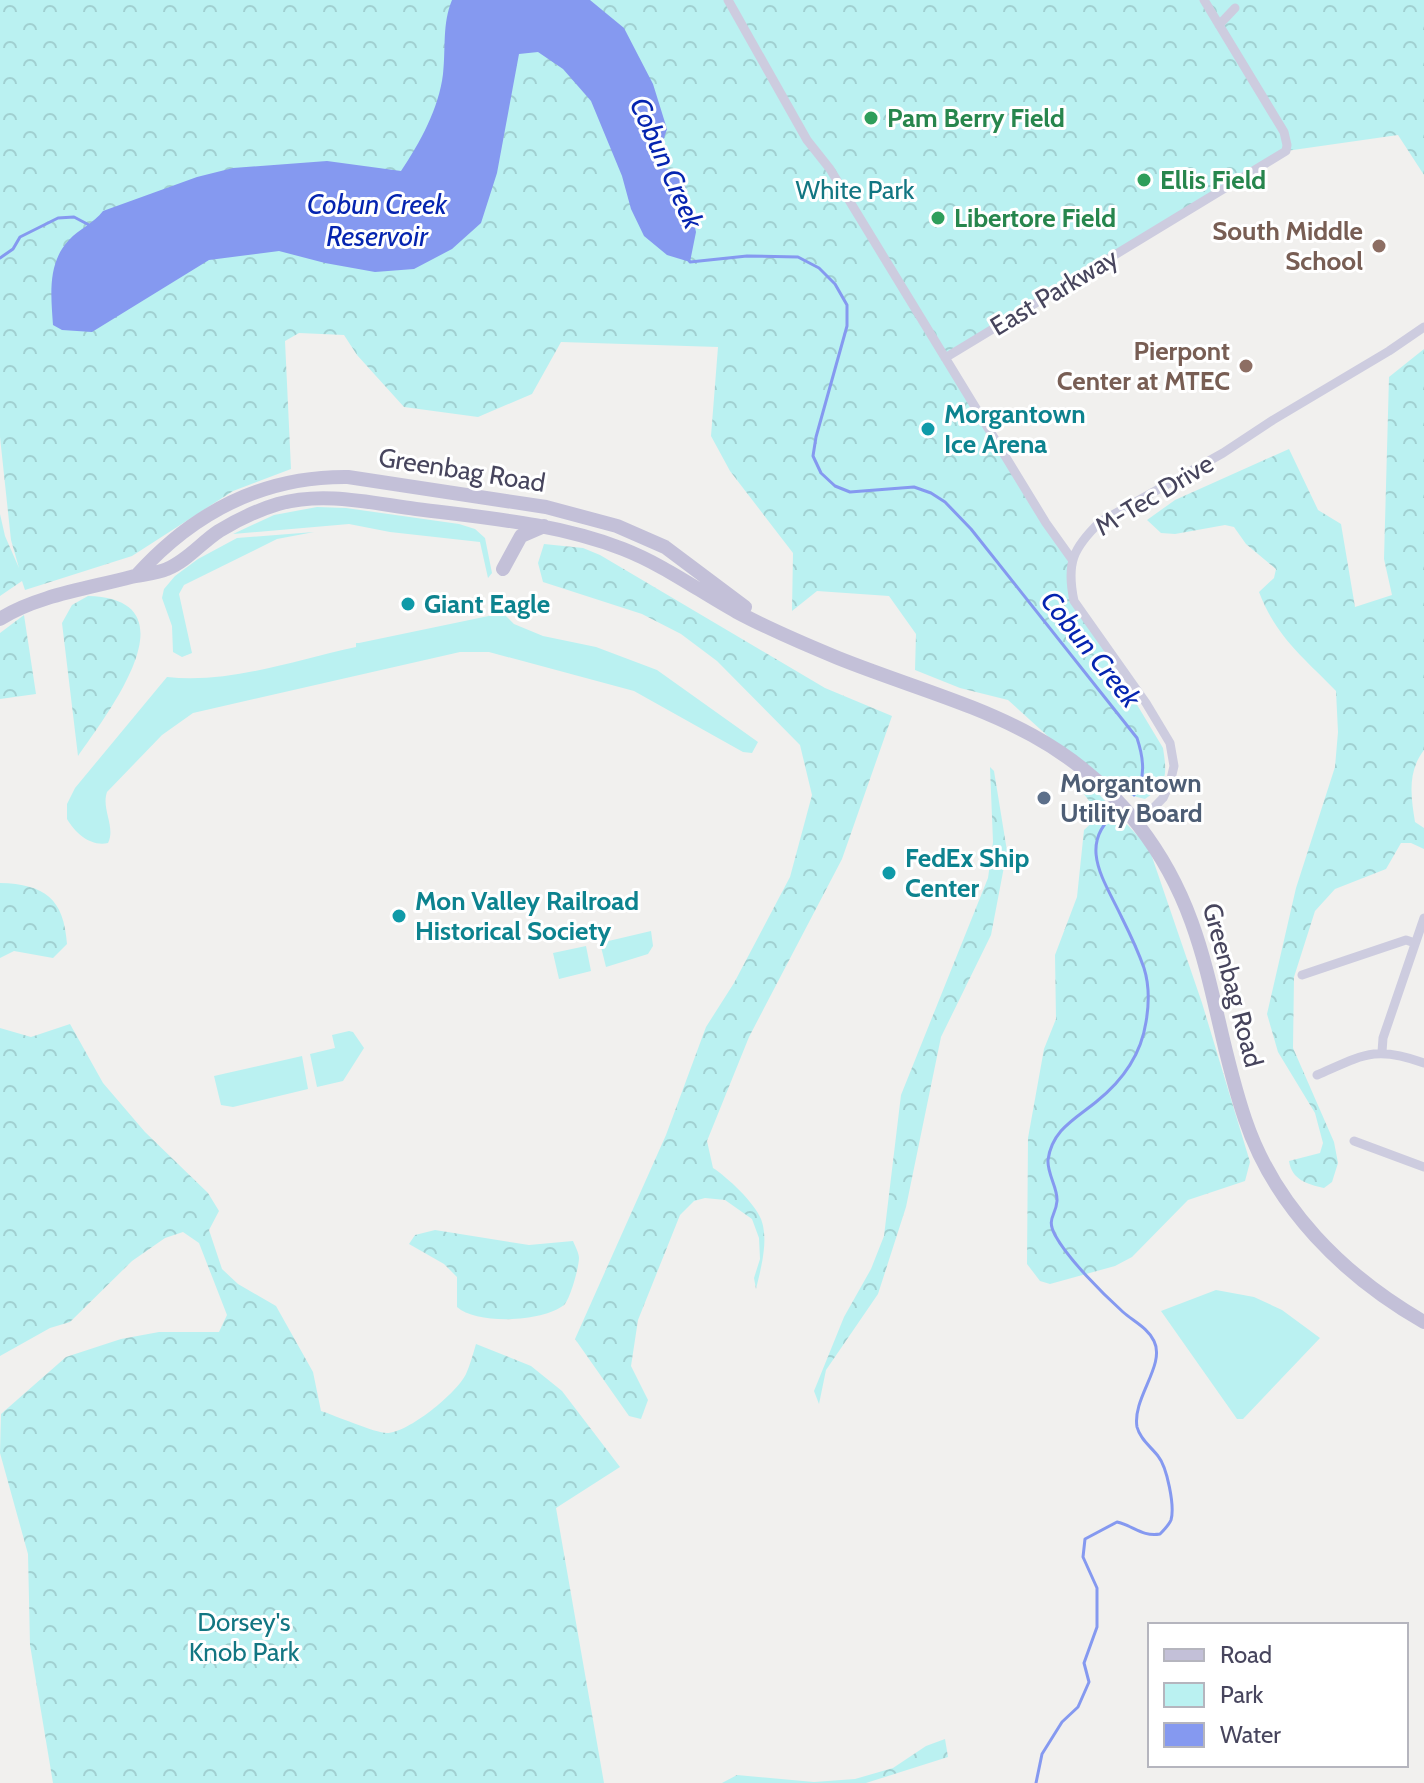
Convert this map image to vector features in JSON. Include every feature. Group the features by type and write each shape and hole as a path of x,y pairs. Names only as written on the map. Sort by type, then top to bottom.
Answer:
{"main road":[{"name":"Greenbag Road","path":"137,576 152,559 194,525 237,499 284,482 348,477 546,507 636,533 665,547 775,630"},
{"name":"Greenbag Road","path":"0,619 30,604 165,570 219,531 257,512 306,498 344,499 544,526 591,538 637,555 775,630 839,658 1017,725 1052,745 1113,796 1138,824 1169,870 1197,931 1245,1119 1270,1173 1291,1207 1331,1254 1377,1294 1424,1322"},
{"path":"503,569 521,536 544,526"}],"street":[{"path":"728,0 807,140 830,169 1055,537 1071,558"},
{"path":"1204,0 1219,25 1235,8"},
{"name":"East Parkway","path":"945,358 1286,151 1284,132 1219,25"},
{"name":"M-Tec Drive","path":"1138,824 1163,798 1174,766 1172,752 1164,731 1146,703 1074,601 1071,558 1087,534 1100,522 1223,453 1424,327"},
{"path":"1382,1052 1383,1038 1424,918"},
{"path":"1302,975 1406,940 1415,943"},
{"path":"1317,1075 1359,1057 1382,1052 1424,1063"},
{"path":"1354,1141 1424,1167"}],"green space":[{"name":"White Park","path":"0,0 1424,0 1424,175 1398,135 1286,151 945,358 1071,558 1071,587 1082,613 1163,748 1164,778 1145,799 1106,789 1008,700 960,688 915,670 916,634 889,596 817,591 792,611 793,553 730,471 711,436 718,347 561,342 532,394 478,417 404,407 357,355 344,335 299,333 285,341 291,469 233,491 132,556 25,590 22,581 0,596 0,514 5,536 19,568 11,540 0,437"},
{"path":"1424,349 1424,750 1415,767 1412,794 1415,822 1424,828 1424,849 1411,843 1401,843 1386,869 1335,889 1315,911 1294,977 1293,1048 1334,1142 1338,1163 1332,1182 1324,1188 1301,1180 1293,1173 1289,1161 1320,1153 1323,1143 1315,1113 1278,1052 1267,1014 1296,888 1335,767 1338,732 1336,691 1292,646 1274,622 1259,592 1274,578 1276,569 1246,544 1234,527 1225,525 1175,534 1161,533 1147,520 1175,500 1289,449 1318,510 1341,524 1355,607 1392,595 1384,559 1389,377"},
{"path":"317,507 346,508 475,529 485,538 492,573 488,578 480,542 349,524 233,534 274,515"},
{"path":"314,532 277,539 184,585 179,594 192,653 182,657 173,652 172,626 162,598 164,589 175,576 198,559 237,538"},
{"path":"544,544 583,548 600,555 825,688 892,716 842,859 749,1037 707,1141 713,1168 740,1190 761,1219 764,1245 756,1289 754,1278 760,1259 759,1238 752,1219 725,1200 705,1198 694,1201 680,1215 638,1320 631,1366 648,1400 641,1419 629,1416 575,1339 666,1135 706,1027 734,983 790,877 812,795 800,745 717,661 681,634 642,614 543,582 538,563"},
{"path":"88,596 120,602 136,616 140,637 135,661 123,688 78,756 62,623 72,605"},
{"path":"503,613 514,624 543,636 596,647 657,670 758,742 752,753 743,752 634,691 489,652 460,652 193,713 162,735 107,792 108,843 96,843 84,838 67,819 67,804 75,788 167,677 215,677 262,670 356,647 356,643"},
{"path":"24,615 36,694 0,699 0,633"},
{"path":"990,767 994,771 1007,851 991,935 941,1037 906,1207 878,1294 826,1370 819,1404 814,1391 844,1317 871,1269 884,1236 901,1095 988,878 993,842"},
{"path":"1070,776 1094,789 1149,848 1202,1003 1250,1162 1245,1181 1188,1200 1132,1257 1115,1266 1050,1284 1040,1281 1027,1264 1028,1138 1044,1049 1056,1019 1055,955 1077,897 1084,830 1100,815"},
{"path":"0,883 40,891 56,905 62,916 67,944 53,958 14,951 0,958"},
{"path":"651,931 653,946 648,954 606,967 600,943"},
{"path":"586,946 591,971 559,979 553,953"},
{"name":"Dorsey's Knob Park","path":"70,1024 103,1083 145,1132 208,1193 219,1211 209,1230 222,1269 238,1284 276,1306 313,1372 321,1411 373,1430 396,1431 431,1411 453,1391 466,1374 476,1344 531,1366 562,1391 620,1467 556,1508 604,1783 53,1783 30,1645 28,1554 0,1453 1,1414 66,1357 121,1339 159,1332 219,1332 227,1315 199,1243 183,1232 165,1238 132,1261 70,1322 50,1328 0,1356 0,1028 31,1037"},
{"path":"349,1031 364,1048 343,1081 317,1087 310,1054 335,1048 332,1035"},
{"path":"302,1056 308,1089 233,1107 221,1105 214,1076"},
{"path":"435,1230 529,1245 573,1241 579,1262 566,1302 554,1311 526,1318 494,1319 466,1313 457,1307 457,1277 444,1264 409,1244 415,1235"},
{"path":"1216,1290 1254,1297 1282,1310 1320,1338 1243,1419 1237,1419 1161,1311"},
{"path":"945,1739 948,1757 866,1783 722,1783 737,1775 814,1782 855,1779 893,1768 926,1746"}],"water":[{"name":"Cobun Creek Reservoir","path":"452,0 590,0 624,28 653,84 667,129 657,160 664,168 682,172 696,232 690,262 667,255 644,236 591,101 563,69 538,52 519,54 497,173 481,223 452,249 414,269 375,272 279,251 209,260 92,332 62,330 53,325 52,280 57,259 69,240 103,211 197,177 233,168 327,161 401,171 422,137 441,87 447,18"}],"waterway":[{"name":"Cobun Creek","path":"0,258 13,249 20,237 58,218 74,217 91,226"},
{"name":"Cobun Creek","path":"688,259 690,262 747,256 798,257 819,268 835,284 847,305 847,326 816,437 813,456 821,473 835,486 850,492 914,487 945,502 971,529 1137,738 1142,775 1134,795"},
{"name":"Cobun Creek","path":"1036,1783 1042,1754 1062,1722 1078,1707 1089,1682 1084,1663 1097,1627 1097,1588 1083,1557 1085,1539 1117,1522 1143,1533 1160,1534 1170,1522 1172,1514 1164,1469 1137,1427 1139,1405 1156,1360 1154,1341 1077,1265 1051,1225 1057,1196 1048,1160 1054,1141 1066,1126 1121,1077 1135,1057 1146,1022 1148,995 1144,968 1102,877 1096,850 1098,836 1118,811"}],"place":[{"name":"Pam Berry Field","path":"871,118"},
{"name":"Ellis Field","path":"1144,180"},
{"name":"Libertore Field","path":"938,218"},
{"name":"South Middle School","path":"1379,246"},
{"name":"Pierpont Center at MTEC","path":"1246,366"},
{"name":"Morgantown Ice Arena","path":"928,429"},
{"name":"Giant Eagle","path":"408,604"},
{"name":"Morgantown Utility Board","path":"1044,798"},
{"name":"FedEx Ship Center","path":"889,873"},
{"name":"Mon Valley Railroad Historical Society","path":"399,916"}]}
